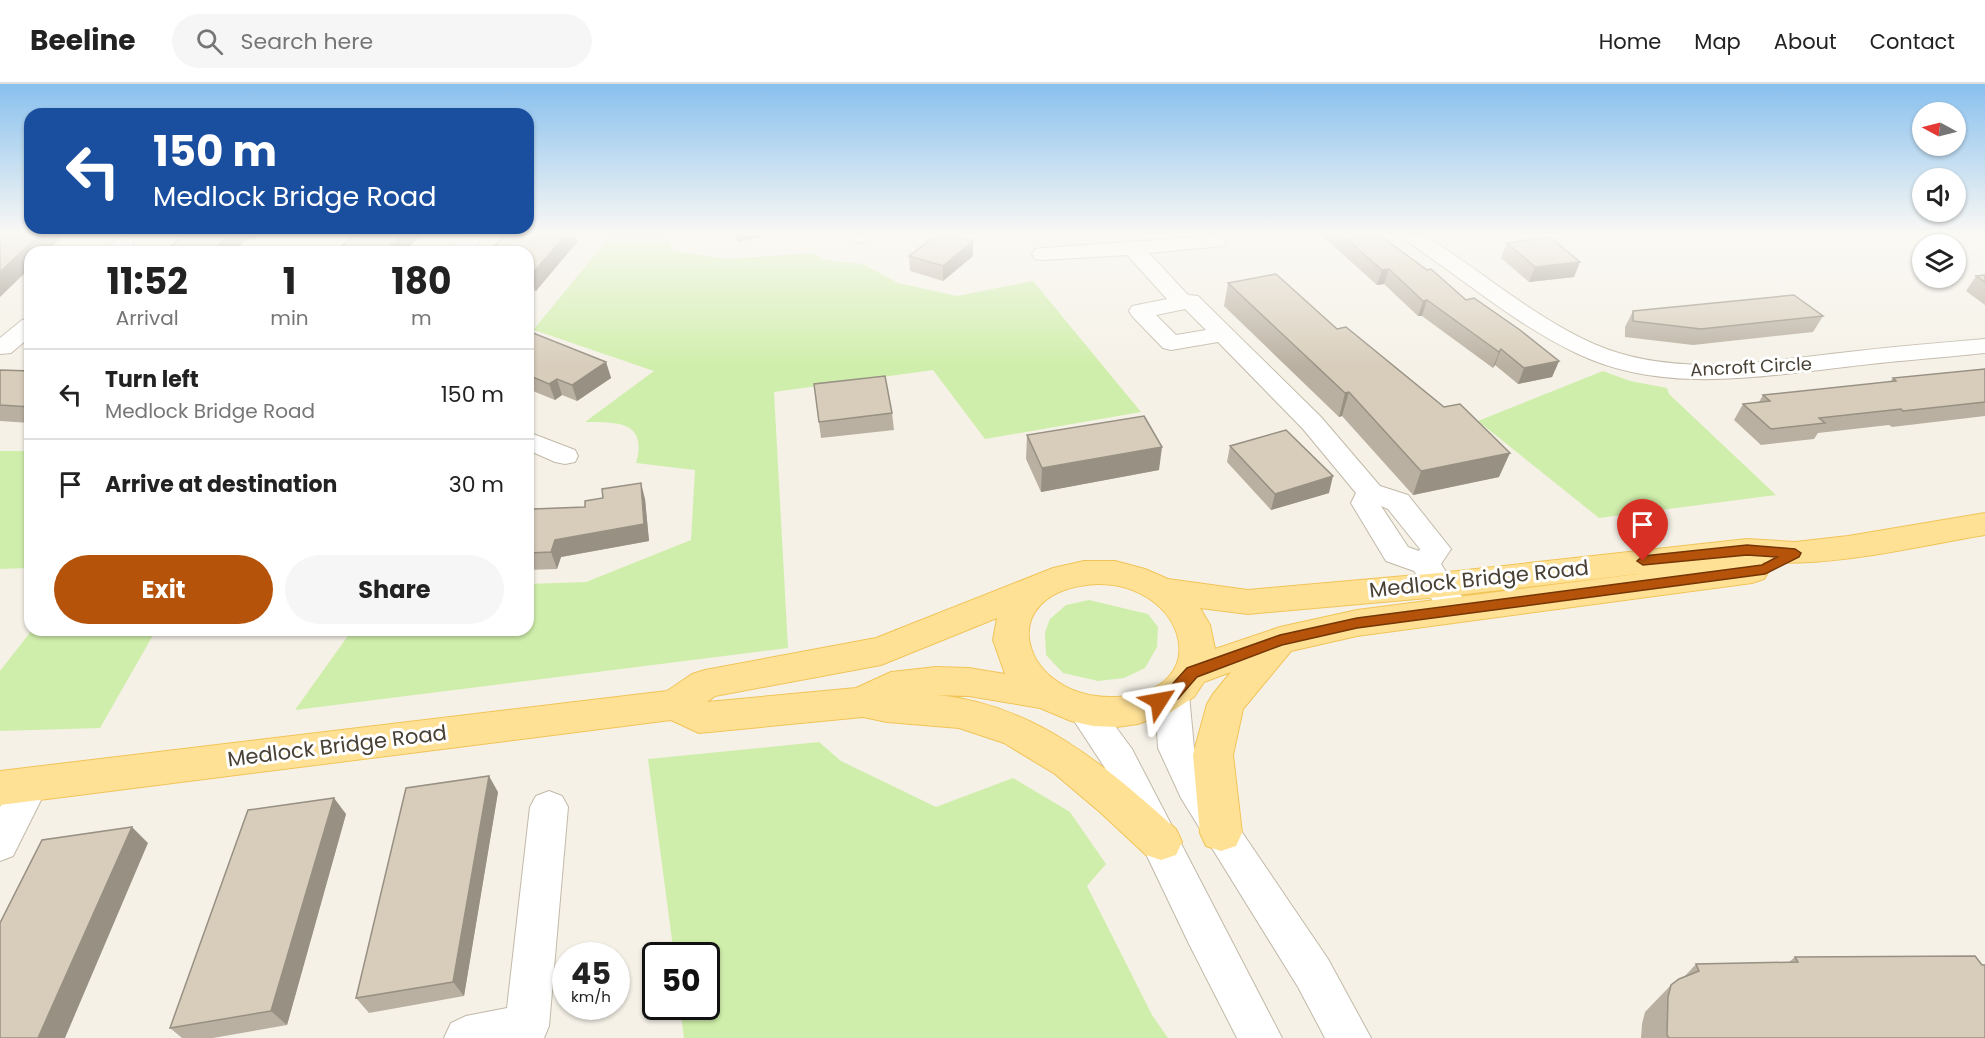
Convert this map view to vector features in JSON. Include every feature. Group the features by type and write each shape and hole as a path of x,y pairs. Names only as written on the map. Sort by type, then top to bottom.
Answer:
{"main road":[{"name":"Medlock Bridge Road","path":"1164,591 1248,602 1439,586 1765,569 1795,553 1848,548 1985,524"},
{"name":"Medlock Bridge Road","path":"16,786 675,705 705,684 881,651 1065,576 1090,572 1141,580 1164,591 1179,604 1191,620 1197,637 1197,655 1182,684"},
{"name":"Medlock Bridge Road","path":"1043,585 1026,599 1014,617 1010,637 1014,658 1027,678 1047,695 1064,704 1084,710 1116,713 1146,707 1182,684 1280,640 1357,623 1439,586"},
{"path":"1221,833 1213,755 1226,704 1280,640"},
{"name":"Medlock Bridge Road","path":"675,705 699,718 863,702 891,686 936,681 969,682 1047,695"},
{"path":"863,702 885,708 957,712 995,722 1041,742 1092,779 1161,842"}],"street":[{"path":"1161,279 1183,302"},
{"name":"Ancroft Circle","path":"1474,279 1563,337 1614,360 1657,369 1702,372 1762,369 1985,346"},
{"path":"1223,334 1171,343 1140,311 1190,301 1223,334 1312,423 1370,492 1398,502 1436,549 1439,586"},
{"path":"2,348 24,330"},
{"path":"2,348 24,349"},
{"path":"534,443 566,456"},
{"path":"1182,684 1176,748 1199,798 1313,973 1349,1038"},
{"path":"1084,710 1119,759 1203,930 1260,1038"},
{"path":"0,844 16,786"},
{"path":"466,1038 527,1026 549,807"}],"green space":[{"path":"575,279 890,279 898,283 957,296 1033,281 1141,412 985,439 933,370 774,392 788,648 295,710 348,636 534,636 534,584 586,582 691,540 695,470 636,463 639,449 638,439 634,432 618,424 585,422 654,371 534,329"},
{"path":"1603,371 1630,381 1667,388 1669,394 1776,495 1599,518 1478,421"},
{"path":"0,451 24,451 24,568 0,569"},
{"path":"1089,600 1148,614 1158,627 1157,647 1145,668 1124,678 1098,681 1063,673 1046,655 1045,632 1050,619 1066,605"},
{"path":"27,636 153,636 100,728 0,731 0,671"},
{"path":"819,742 841,761 936,807 1013,778 1070,812 1106,864 1087,886 1152,1015 1168,1038 684,1038 682,1020 720,1020 720,942 672,942 648,759"}],"building":[{"path":"1252,279 1281,279 1337,329 1346,327 1444,407 1460,404 1510,453 1421,471 1349,392 1345,393 1228,283"},
{"path":"1399,279 1442,279 1466,300 1474,298 1559,361 1524,368 1501,349 1499,352 1427,300 1423,301"},
{"path":"1794,295 1823,316 1701,329 1633,321 1633,311"},
{"path":"534,333 606,362 572,385 557,379 549,384 534,378"},
{"path":"1985,369 1985,402 1819,418 1825,423 1771,429 1743,404 1770,401 1763,395"},
{"path":"0,370 24,371 24,407 0,405"},
{"path":"885,376 892,413 819,422 814,384"},
{"path":"1144,416 1162,447 1042,468 1027,435"},
{"path":"1286,430 1333,476 1275,494 1230,446"},
{"path":"641,483 644,524 555,540 551,552 534,553 534,509 585,507 585,501 603,498 602,489"},
{"path":"489,776 453,982 356,998 406,788"},
{"path":"334,798 271,1011 170,1028 248,810"},
{"path":"132,827 38,1038 0,1038 0,923 42,840"},
{"path":"1975,956 1982,965 1985,965 1985,1038 1669,1038 1667,1035 1668,997 1671,985 1699,971 1696,964 1798,962 1795,957"}],"route":[{"path":"1159,701 1172,695 1184,684 1192,672 1280,640 1357,623 1765,569 1795,553 1747,550 1643,561"}]}
